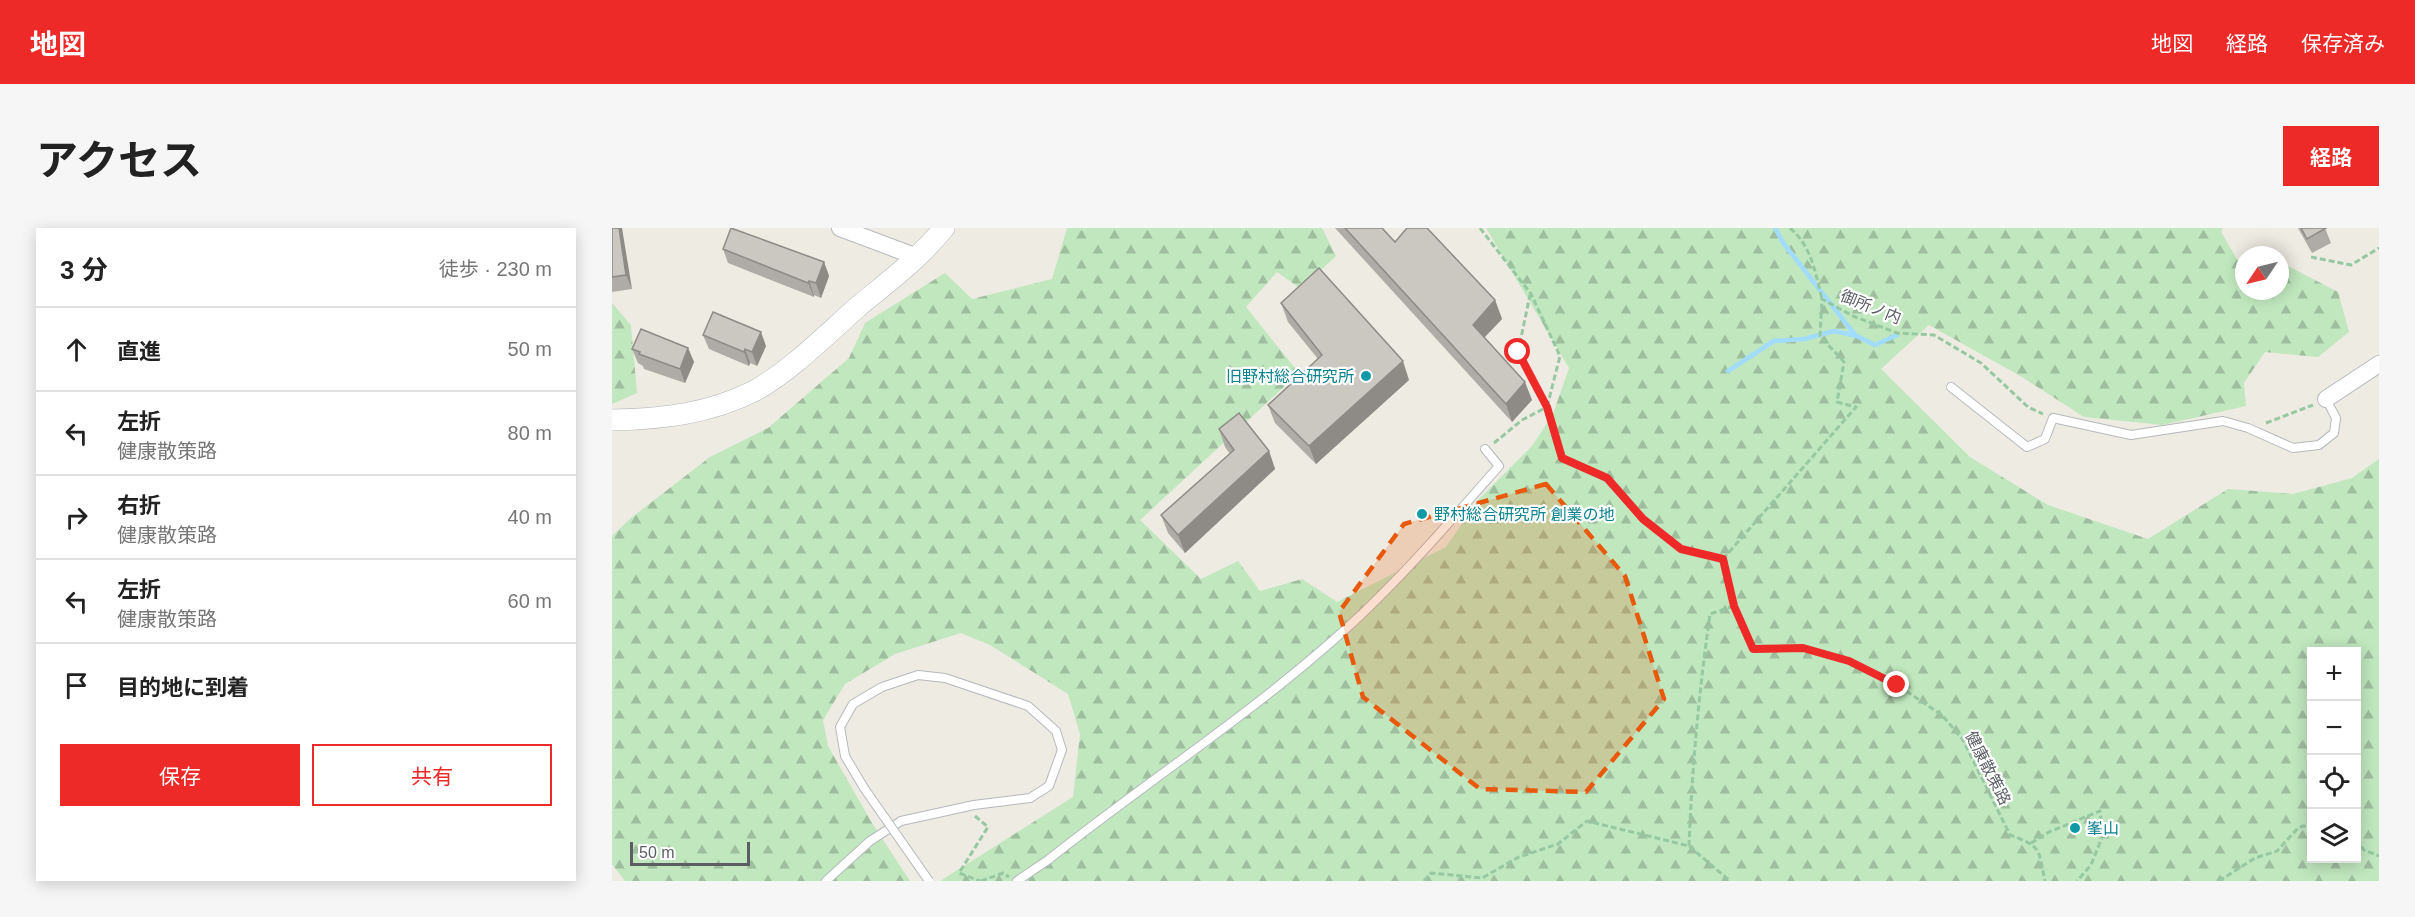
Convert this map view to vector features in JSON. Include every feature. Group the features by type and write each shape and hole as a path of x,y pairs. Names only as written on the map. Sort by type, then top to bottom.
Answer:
{"street":[{"path":"840,228 917,257"},
{"path":"612,420 658,419 689,413 716,406 754,391 789,366 917,257 944,228"},
{"path":"2326,399 2379,364"}],"lane":[{"path":"1951,387 2027,447 2045,439 2053,418 2131,435 2223,421 2248,428 2293,448 2319,445 2334,433 2336,418 2326,399"},
{"path":"1016,881 1048,860 1275,689 1363,613 1447,525 1499,466 1485,449"},
{"path":"826,881 870,841 901,821 966,806 1030,798 1049,786 1062,750 1056,731 1028,706 945,678 918,675 882,687 853,704 840,728 845,756 864,788 929,881"}],"path":[{"path":"1480,228 1531,294 1560,356 1547,407 1522,420 1485,449"},
{"path":"1790,228 1800,237 1812,257 1822,299"},
{"path":"2311,257 2351,265 2379,248"},
{"path":"1531,294 1518,352 1547,407 1562,458 1607,478 1643,519 1681,549 1723,559"},
{"name":"御所ノ内","path":"1723,559 1856,408 1837,402 1844,362 1820,336 1822,299 1853,316 1897,333 1934,335 1981,363 2028,407 2053,418"},
{"path":"2248,428 2289,416 2326,399"},
{"name":"健康散策路","path":"1723,559 1734,606 1753,649 1803,648 1849,661 1897,685 1942,715 1964,740 2010,835 2031,843"},
{"path":"1689,846 1697,708 1710,614 1734,606"},
{"path":"966,806 988,827 959,873 981,881 1003,873 1016,881"},
{"path":"2045,881 2039,849 2031,843 2049,832 2100,811 2103,835 2091,866 2077,881"},
{"path":"1424,881 1431,873 1482,878 1519,857 1558,844 1587,821 1689,846 1730,881"},
{"path":"2219,881 2255,858 2277,851 2298,828 2307,826"},
{"path":"2361,846 2364,850 2379,856"}],"highlighted area":[{"path":"1546,484 1625,576 1664,699 1586,792 1480,789 1363,697 1339,612 1404,524"}],"green space":[{"path":"1067,228 1322,228 1336,256 1301,289 1277,272 1246,307 1299,373 1140,520 1201,579 1238,561 1260,591 1302,579 1337,602 1446,547 1479,499 1532,446 1553,414 1569,368 1486,228 2223,228 2221,232 2235,256 2235,300 2289,300 2289,267 2338,292 2349,332 2318,357 2265,352 2244,383 2246,406 2162,425 2084,417 2022,377 1929,325 1881,369 1970,457 2048,505 2148,539 2228,489 2293,494 2352,478 2379,459 2379,881 940,881 1073,797 1080,734 1068,694 990,645 961,633 895,654 845,684 823,720 828,746 872,823 910,881 625,881 612,864 612,536 631,518 710,457 768,428 849,358 865,323 945,273 972,299 1052,279"},
{"path":"612,303 631,325 637,393 612,404"}],"building":[{"path":"612,228 619,228 626,275 612,277"},
{"path":"731,228 824,262 816,283 809,281 808,283 723,249"},
{"path":"1345,228 1382,228 1395,242 1407,228 1427,228 1495,300 1473,325 1525,382 1506,404"},
{"path":"2301,228 2326,228 2307,239"},
{"name":"旧野村総合研究所","path":"1319,268 1403,361 1309,446 1268,405 1322,355 1281,303"},
{"path":"713,312 761,332 752,352 745,349 744,352 703,335"},
{"path":"641,329 688,348 680,369 639,354 640,352 632,349"},
{"path":"1239,413 1269,451 1178,535 1161,515 1234,450 1219,429"}],"waterway":[{"path":"1775,228 1784,244 1856,336"},
{"path":"1728,371 1774,341 1804,339 1834,331 1857,336 1875,345 1897,335"}],"place":[{"name":"旧野村総合研究所","path":"1366,376"},
{"name":"野村総合研究所 創業の地","path":"1422,514"},
{"name":"峯山","path":"2075,828"}],"route":[{"path":"1518,352 1547,407 1562,458 1607,478 1643,519 1681,549 1723,559 1734,606 1753,649 1803,648 1849,661 1897,685"}]}
